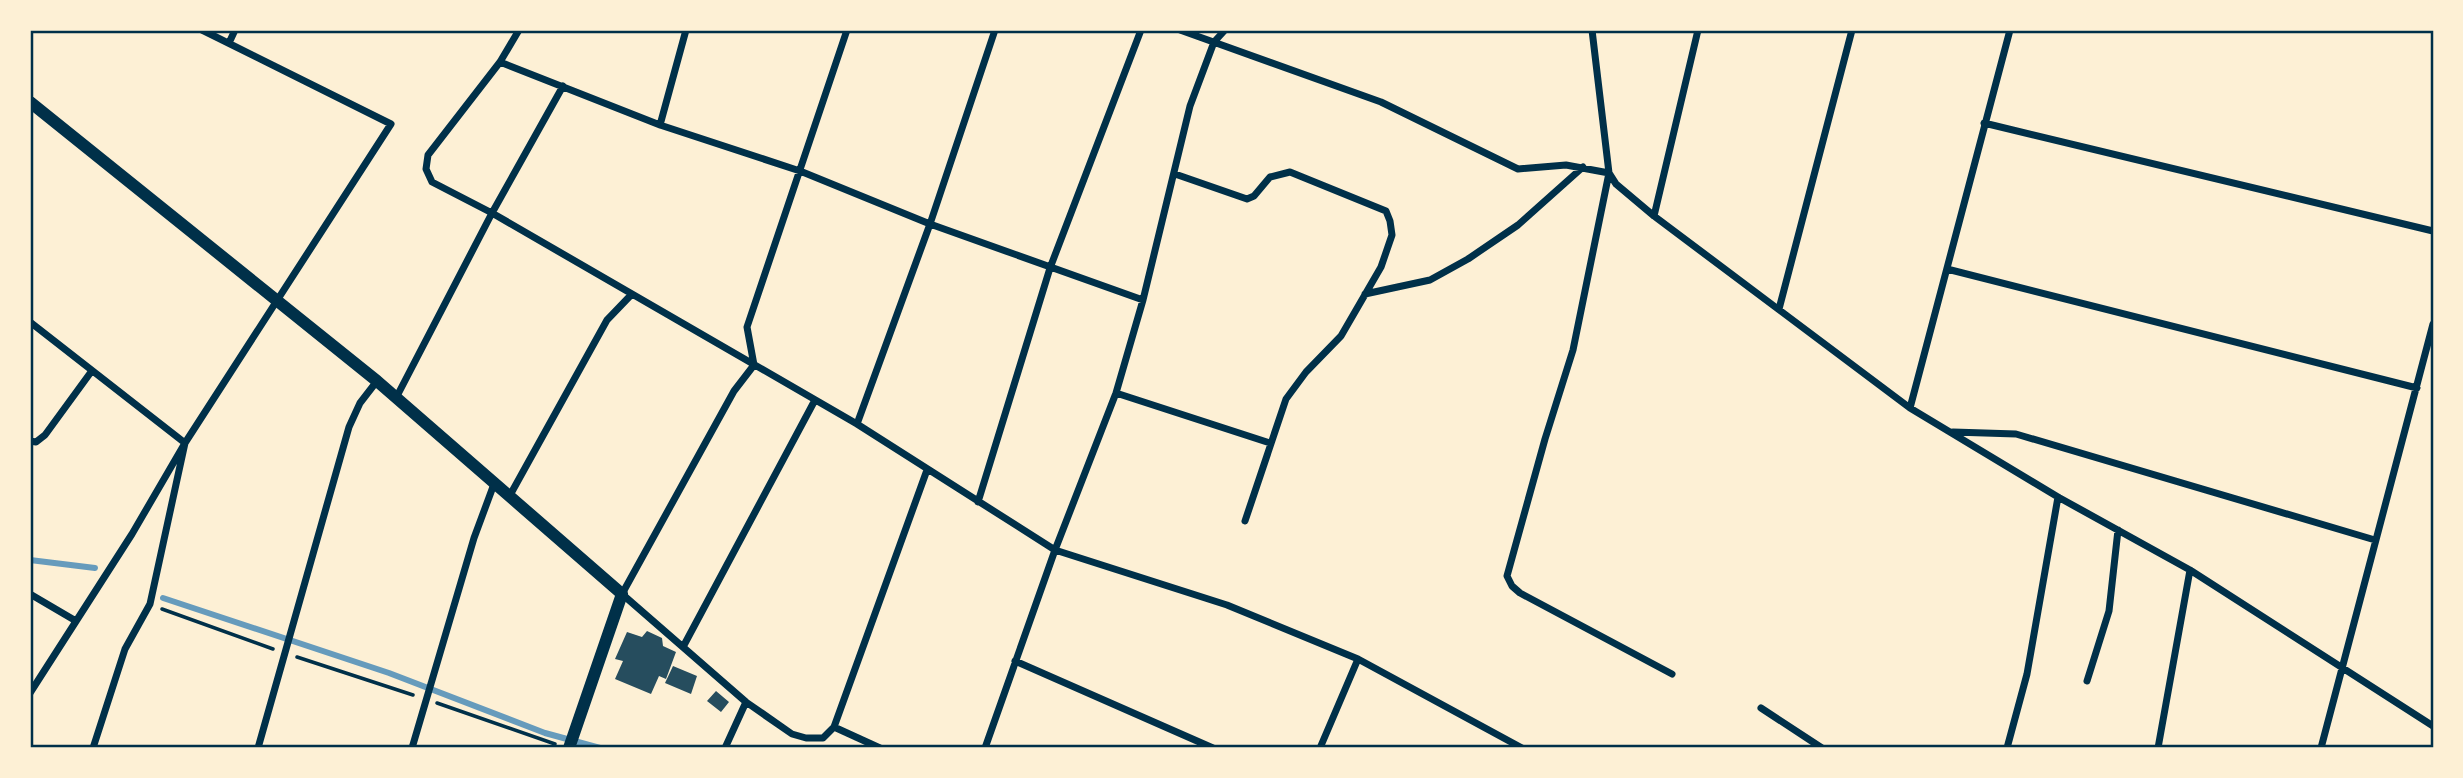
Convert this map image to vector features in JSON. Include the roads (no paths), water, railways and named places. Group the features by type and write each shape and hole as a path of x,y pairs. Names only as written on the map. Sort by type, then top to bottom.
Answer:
{"street":[{"path":"30,692 132,534 184,443 391,124 202,30"},
{"path":"229,43 235,30"},
{"path":"519,30 499,62 428,155 426,169 432,181 857,424 1055,550 1227,605 1358,659 1522,748"},
{"path":"660,125 686,30"},
{"path":"568,748 622,594 734,391 754,365 747,327 847,30"},
{"path":"857,424 930,224 995,30"},
{"path":"978,502 1050,268 1141,30"},
{"path":"1180,30 1381,102 1518,169 1566,165 1609,173 1616,184 1654,216 1910,408 2058,497 2190,570 2433,726"},
{"path":"985,748 1055,550 1116,393 1143,300 1190,106 1214,42 1225,30"},
{"path":"1592,30 1609,173 1573,350 1507,576 1512,586 1520,593 1672,674"},
{"path":"1654,216 1698,30"},
{"path":"1779,309 1852,30"},
{"path":"1910,408 2010,30"},
{"path":"499,62 660,125 800,171 930,224 1143,300"},
{"path":"396,398 492,213 563,86"},
{"path":"30,102 377,381 746,702 792,734 806,738 823,738 834,727 927,470"},
{"path":"1984,123 2433,231"},
{"path":"1365,294 1430,280 1468,259 1518,225 1583,167"},
{"path":"1175,174 1247,199 1254,197 1270,177 1290,172 1386,211 1391,221 1392,235 1381,267 1341,336 1306,372 1286,399 1245,521"},
{"path":"1947,269 2417,388"},
{"path":"509,497 607,320 631,295"},
{"path":"30,322 184,443"},
{"path":"2321,748 2433,324"},
{"path":"33,442 45,435 91,372"},
{"path":"258,748 349,427 360,403 377,381"},
{"path":"1116,393 1270,443"},
{"path":"683,647 815,400"},
{"path":"1952,432 2016,434 2375,540"},
{"path":"93,748 125,649 150,604 184,443"},
{"path":"412,748 474,538 494,484"},
{"path":"2007,748 2026,674 2058,497"},
{"path":"2087,681 2109,611 2118,530"},
{"path":"2158,748 2190,570"},
{"path":"30,594 76,621"},
{"path":"1320,748 1358,659"},
{"path":"1014,662 1213,748"},
{"path":"725,748 746,702"},
{"path":"1761,708 1822,748"},
{"path":"834,727 880,748"}],"waterway":[{"path":"30,560 95,568"},
{"path":"163,598 389,673 545,733 600,748"}]}
